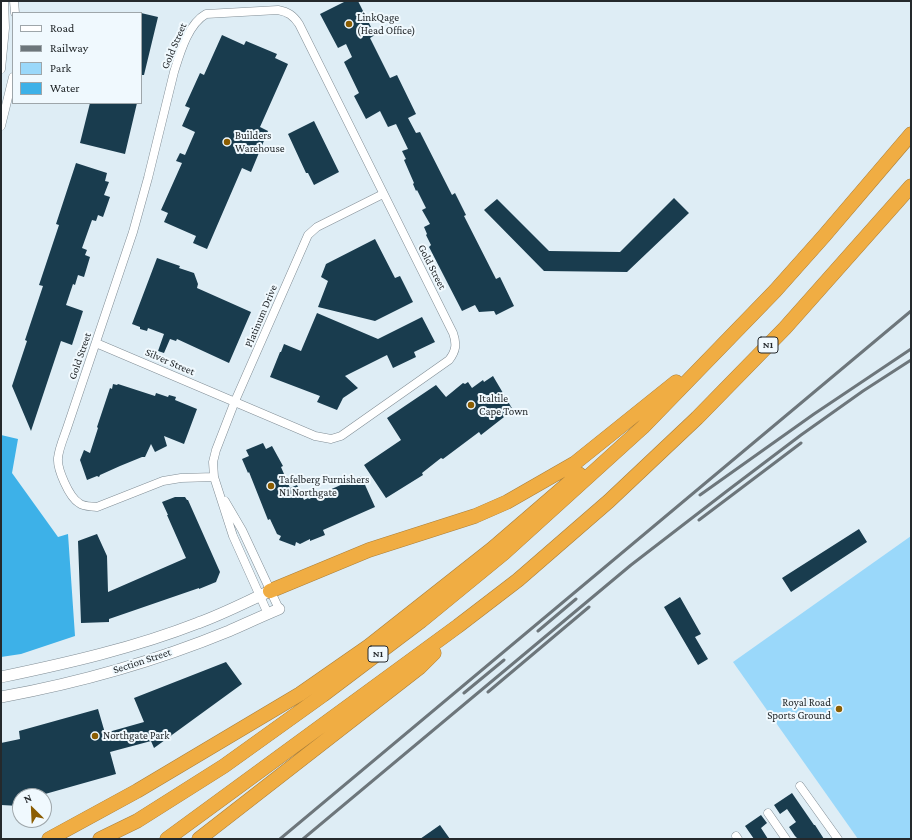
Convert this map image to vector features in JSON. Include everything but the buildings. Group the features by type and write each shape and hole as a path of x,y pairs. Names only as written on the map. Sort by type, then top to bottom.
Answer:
{"highway":[{"name":"N1","path":"100,839 137,821 224,766 323,696 421,622 504,553 633,438 775,290 911,134"},
{"name":"N1","path":"167,839 458,626 518,580 597,511 697,418 785,328 911,186"},
{"path":"265,594 369,550 475,516 507,502 576,463 720,347"},
{"path":"49,839 137,791 300,694 369,646 492,549 576,476 633,438"},
{"path":"199,839 420,667 458,626"}],"street":[{"path":"1,69 5,28 4,1"},
{"path":"14,1 15,12"},
{"name":"Gold Street","path":"214,477 181,478 163,481 97,506 87,506 78,503 70,494 59,468 58,458 137,218 177,61 192,27 198,18 206,14 278,10 286,11 294,16 456,341 453,354 449,360 341,436 331,439 315,436 235,401"},
{"path":"1,126 12,81"},
{"name":"Platinum Drive","path":"278,609 265,594 232,536 214,477 213,462 216,450 235,401 308,235 318,227 384,194"},
{"name":"Silver Street","path":"96,343 235,401"},
{"name":"Platinum Drive","path":"217,487 242,530 265,594 268,614"},
{"name":"Section Street","path":"1,677 61,664 156,638 197,623 265,594"},
{"name":"Section Street","path":"1,697 48,688 128,666 227,632 278,609"},
{"path":"800,786 838,839"},
{"path":"768,813 786,839"}],"green space":[{"name":"Royal Road Sports Ground","path":"911,536 911,839 858,839 733,662"}],"water":[{"path":"1,435 18,439 12,473 58,537 68,534 75,636 21,654 1,657"}],"railway":[{"path":"280,839 911,311"},
{"path":"700,495 814,414 911,349"},
{"path":"303,839 631,565 801,435 863,391 911,360"},
{"path":"699,520 801,443"},
{"path":"538,631 576,599"},
{"path":"488,692 589,607"},
{"path":"464,693 504,660"}],"place":[{"name":"LinkQage (Head Office)","path":"349,24"},
{"name":"Builders Warehouse","path":"227,142"},
{"name":"Italtile Cape Town","path":"471,405"},
{"name":"Tafelberg Furnishers N1 Northgate","path":"271,486"},
{"name":"Royal Road Sports Ground","path":"839,709"},
{"name":"Northgate Park","path":"95,736"}]}
